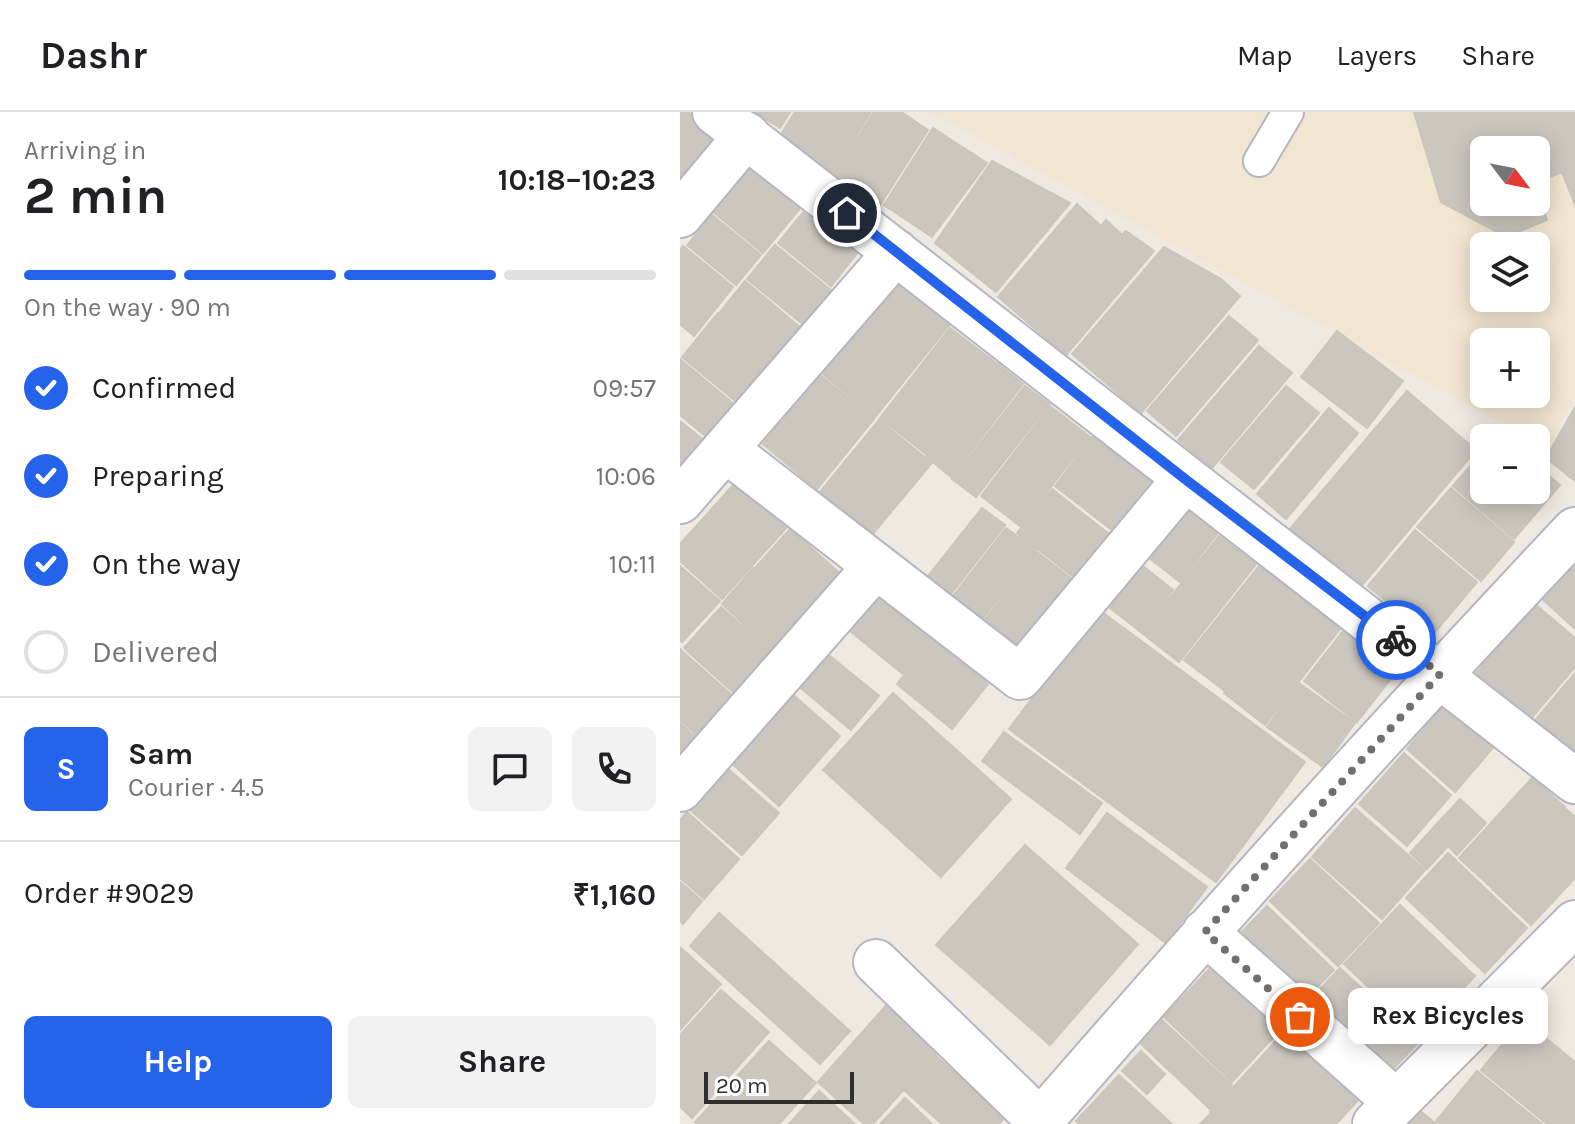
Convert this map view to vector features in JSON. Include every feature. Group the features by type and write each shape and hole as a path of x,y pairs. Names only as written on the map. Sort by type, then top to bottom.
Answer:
{"street":[{"path":"680,215 731,124 1575,781"},
{"path":"680,501 896,252"},
{"path":"725,449 1020,677 1185,479"},
{"path":"876,962 1039,1122 1205,932 1575,530"},
{"path":"680,789 876,566"},
{"path":"1205,932 1386,1113 1575,923"}],"lane":[{"path":"1259,161 1288,112"}],"shaded area":[{"path":"930,112 1575,112 1575,398 1550,444 1550,424 1504,424 1475,408 1550,408 1550,328 1470,328 1470,405"}],"building":[{"path":"680,112 688,112 724,141 680,188"},
{"path":"754,112 790,112 780,128"},
{"path":"795,112 871,112 832,174 778,139"},
{"path":"874,112 901,112 928,130 880,205 833,176"},
{"path":"1414,112 1575,112 1575,205 1562,172 1550,177 1550,136 1470,136 1470,216 1546,216 1547,220 1518,232 1497,232 1441,202"},
{"path":"933,128 987,163 932,237 884,205"},
{"path":"992,161 1070,203 996,292 935,243"},
{"path":"750,162 803,205 763,253 711,210"},
{"path":"1077,204 1101,226 1106,220 1122,235 1126,231 1154,251 1066,355 998,297"},
{"path":"805,210 858,252 831,286 778,243"},
{"path":"712,215 761,255 736,285 687,245"},
{"path":"775,245 832,291 804,325 747,279"},
{"path":"683,246 733,287 694,336 680,324 680,250"},
{"path":"1164,247 1221,279 1240,296 1141,413 1072,354"},
{"path":"745,281 801,328 777,359 720,312"},
{"path":"899,281 951,323 875,417 823,374"},
{"path":"718,313 775,359 738,403 682,357"},
{"path":"1229,316 1258,340 1176,436 1147,411"},
{"path":"950,328 996,363 926,454 880,418"},
{"path":"1337,331 1403,381 1367,428 1301,377"},
{"path":"1259,346 1292,373 1212,468 1178,440"},
{"path":"680,359 736,406 709,439 680,415"},
{"path":"998,364 1023,384 951,477 926,456"},
{"path":"819,374 874,419 817,489 763,444"},
{"path":"1025,386 1049,404 976,497 952,479"},
{"path":"1286,386 1319,413 1254,489 1221,462"},
{"path":"1407,391 1470,445 1470,457 1353,596 1283,537"},
{"path":"1050,406 1090,437 1020,526 981,496"},
{"path":"1575,407 1575,481 1550,461 1550,451"},
{"path":"1329,408 1358,433 1286,519 1257,494"},
{"path":"879,420 932,463 871,536 819,493"},
{"path":"680,421 706,442 680,473"},
{"path":"1093,436 1155,485 1117,534 1055,486"},
{"path":"1470,466 1470,501 1453,486"},
{"path":"1550,477 1560,485 1550,497"},
{"path":"736,482 787,527 722,599 680,561 680,544"},
{"path":"1451,488 1514,542 1481,581 1417,527"},
{"path":"1052,489 1114,538 1080,582 1017,533"},
{"path":"1176,502 1217,534 1180,582 1139,550"},
{"path":"1474,504 1544,504 1514,539"},
{"path":"982,508 1005,525 951,594 928,576"},
{"path":"1006,528 1036,550 979,623 950,600"},
{"path":"790,529 842,575 806,615 755,568"},
{"path":"1415,530 1477,582 1430,638 1368,586"},
{"path":"1219,536 1256,564 1179,662 1142,633"},
{"path":"1037,552 1077,583 1022,655 982,623"},
{"path":"1575,557 1575,629 1539,596"},
{"path":"1134,559 1173,590 1141,632 1101,601"},
{"path":"680,566 720,601 682,642 680,640"},
{"path":"1259,566 1297,596 1224,690 1184,660"},
{"path":"753,568 810,619 777,655 722,604"},
{"path":"877,587 934,634 903,674 844,626"},
{"path":"1299,597 1340,629 1265,725 1224,693"},
{"path":"1535,604 1575,638 1575,667 1528,722 1474,676"},
{"path":"721,607 773,653 736,695 684,648"},
{"path":"1098,609 1305,762 1216,882 1009,729"},
{"path":"1344,630 1397,671 1357,722 1304,681"},
{"path":"933,639 988,684 952,729 897,684"},
{"path":"819,647 879,696 851,730 791,680"},
{"path":"681,650 735,698 700,738 680,720"},
{"path":"1575,673 1575,761 1532,724"},
{"path":"1299,683 1355,723 1323,767 1267,727"},
{"path":"790,692 840,736 779,806 730,762"},
{"path":"893,693 1011,799 941,877 823,770"},
{"path":"1450,699 1498,742 1455,792 1407,749"},
{"path":"680,723 695,737 680,753"},
{"path":"1004,732 1102,803 1080,834 982,761"},
{"path":"1404,753 1451,795 1407,846 1359,804"},
{"path":"727,768 779,813 742,855 690,810"},
{"path":"1532,778 1565,807 1491,887 1459,858"},
{"path":"1460,799 1486,823 1457,855 1448,846 1427,869 1410,853"},
{"path":"1355,808 1425,870 1382,919 1312,857"},
{"path":"1566,809 1575,817 1575,878 1531,925 1492,889"},
{"path":"687,812 739,859 704,899 680,878 680,820"},
{"path":"1107,813 1207,887 1166,943 1066,868"},
{"path":"1025,845 1138,944 1050,1045 936,945"},
{"path":"1448,853 1527,928 1485,973 1406,898"},
{"path":"1310,859 1379,923 1338,966 1270,901"},
{"path":"680,882 702,901 683,924 680,921"},
{"path":"1400,905 1475,976 1419,1035 1344,964"},
{"path":"1267,906 1334,970 1303,1001 1236,938"},
{"path":"719,913 850,1031 820,1064 690,946"},
{"path":"680,947 721,984 680,1030"},
{"path":"1215,963 1283,1027 1232,1082 1164,1017"},
{"path":"1340,968 1419,1042 1383,1079 1305,1005"},
{"path":"721,990 769,1032 692,1118 680,1107 680,1035"},
{"path":"891,1000 943,1046 873,1124 864,1124 818,1082"},
{"path":"1523,1019 1575,1062 1575,1124 1547,1124 1481,1070"},
{"path":"1162,1020 1232,1085 1210,1109 1141,1044"},
{"path":"1287,1029 1360,1098 1336,1124 1223,1124 1210,1112"},
{"path":"769,1041 816,1083 779,1124 695,1122"},
{"path":"1141,1051 1165,1074 1147,1094 1122,1071"},
{"path":"936,1056 1004,1118 999,1124 942,1124 905,1091"},
{"path":"1477,1071 1542,1124 1440,1124 1436,1121"},
{"path":"1119,1075 1172,1124 1079,1124 1076,1121"},
{"path":"819,1091 855,1124 789,1124"},
{"path":"905,1098 932,1124 880,1124"},
{"path":"1419,1110 1436,1124 1407,1124"},
{"path":"1210,1114 1220,1124 1200,1124"}],"way so far":[{"path":"1300,1017 1205,932 1440,674 1396,640"}],"place":[{"name":"Rex Bicycles","path":"1300,1017"}],"route":[{"path":"847,213 1185,479 1396,640"}]}
